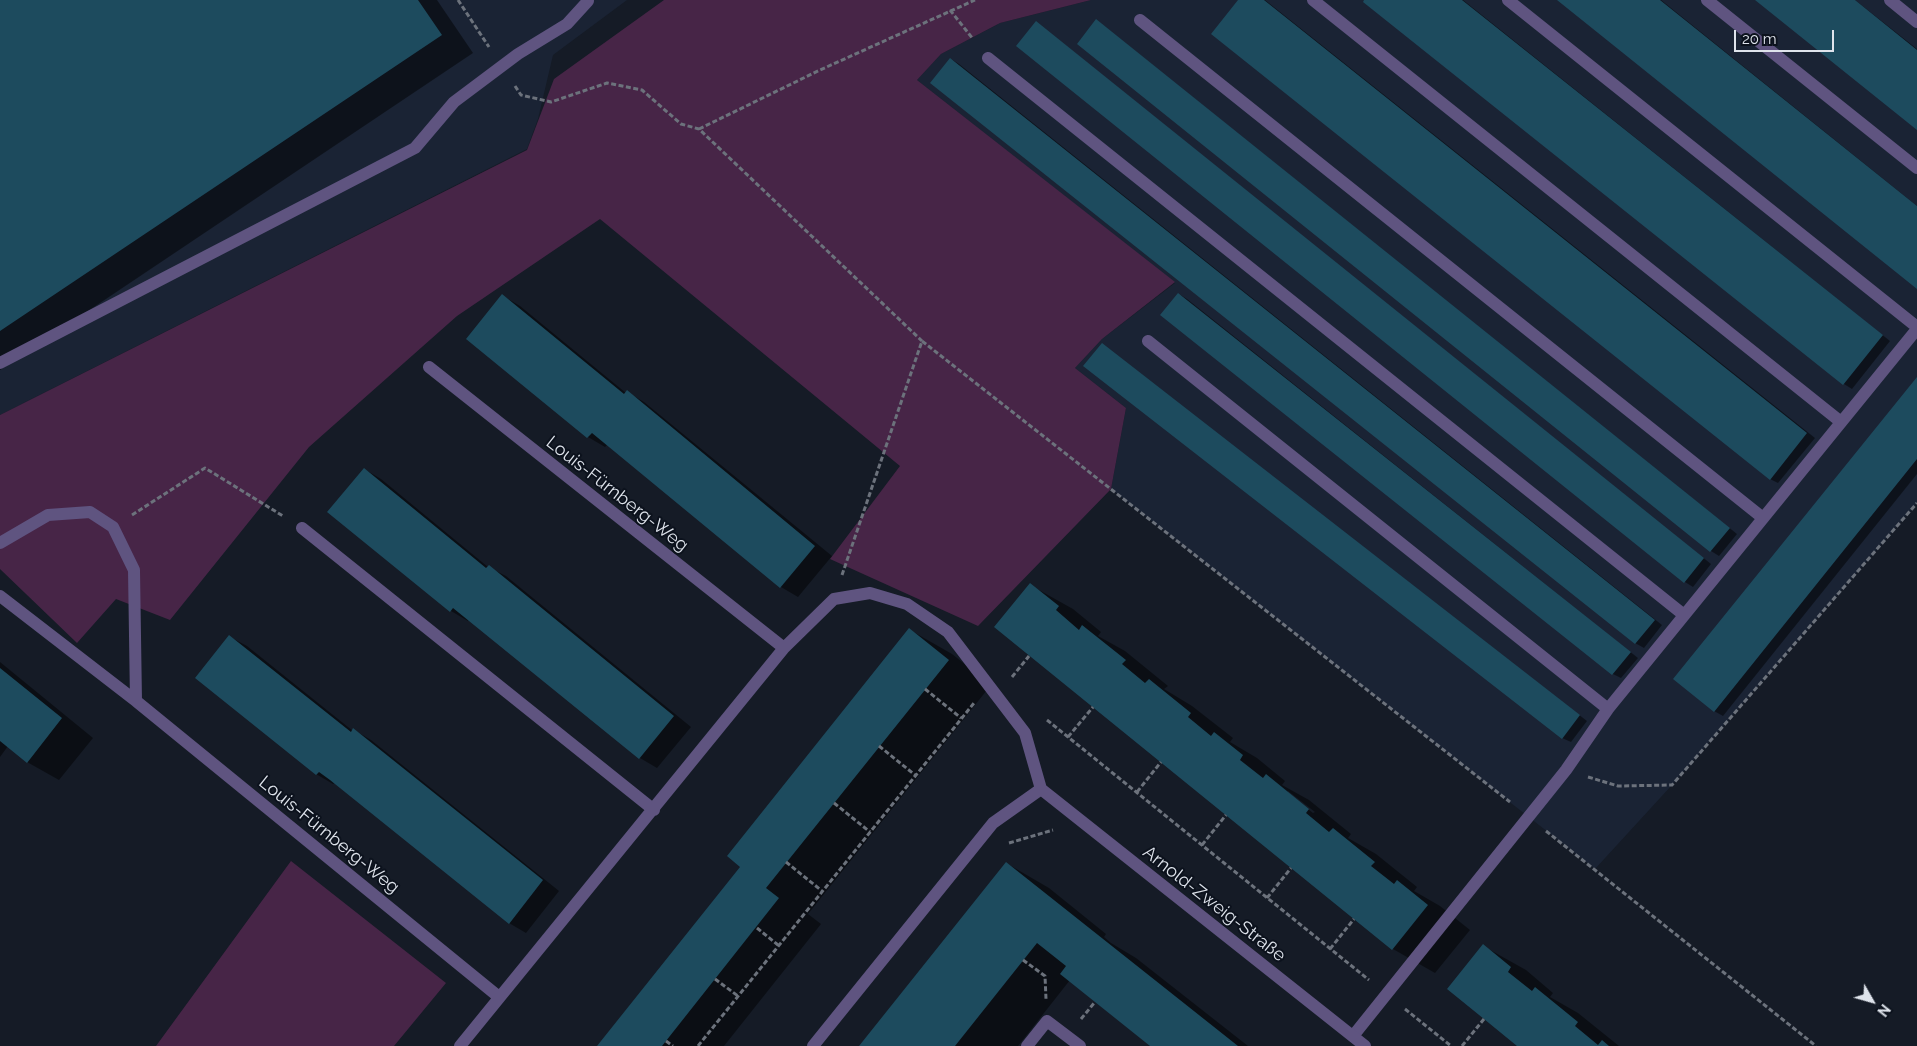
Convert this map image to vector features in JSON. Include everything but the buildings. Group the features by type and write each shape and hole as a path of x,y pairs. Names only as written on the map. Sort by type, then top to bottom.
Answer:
{"street":[{"path":"1313,0 1841,422"},
{"path":"1353,1036 1566,770 1608,709 1917,328 1508,0"},
{"path":"1707,0 1917,168"},
{"path":"1890,0 1917,22"},
{"path":"0,364 416,148 454,102 518,54 566,24 588,1"},
{"path":"1140,20 1763,518"},
{"path":"988,58 1684,615"},
{"path":"1148,341 1608,709"},
{"name":"Louis-Fürnberg-Weg","path":"429,367 784,648"},
{"path":"0,543 48,514 90,512 113,527 134,570 136,701"},
{"path":"302,528 654,810"},
{"path":"460,1046 784,648 834,599 870,593 907,604 948,632 1025,733 1041,789 993,823 813,1046"},
{"name":"Louis-Fürnberg-Weg","path":"0,596 136,701 500,997"},
{"name":"Arnold-Zweig-Straße","path":"1041,789 1365,1046"},
{"path":"1027,1046 1047,1020 1080,1046"}],"path":[{"path":"458,0 521,96 551,102 607,84 642,90 681,124 699,129 922,341 1529,817 1816,1046"},
{"path":"699,129 820,70 950,10 976,0"},
{"path":"950,10 988,58"},
{"path":"834,599 922,341"},
{"path":"113,527 205,468 302,528"},
{"path":"1566,770 1618,786 1672,785 1917,503"},
{"path":"698,1046 988,685 1005,686 1029,656"},
{"path":"925,689 961,718"},
{"path":"1068,737 1093,708"},
{"path":"1040,715 1451,1046"},
{"path":"879,746 915,775"},
{"path":"1137,792 1161,762"},
{"path":"834,803 870,832"},
{"path":"1202,845 1226,815"},
{"path":"786,862 822,891"},
{"path":"1267,898 1291,868"},
{"path":"1330,949 1354,919"},
{"path":"756,928 778,945"},
{"path":"1023,960 1044,976 1047,1020"},
{"path":"715,978 738,996"},
{"path":"1462,1046 1484,1019"},
{"path":"666,1041 673,1046"}],"shaded area":[{"path":"0,0 627,0 553,55 538,119 527,149 0,415"},
{"path":"664,0 1091,0 1000,23 941,54 917,80 1175,282 1102,339 1075,368 1126,408 1111,489 978,626 830,559 900,466 600,219 457,316 309,447 170,620 116,599 77,643 0,569 0,415 527,150 554,79"},
{"path":"1091,0 1917,0 1917,503 1672,785 1595,869 1111,489 1126,408 1075,368 1102,339 1175,283 917,80 941,54 1000,23"},
{"path":"291,861 446,983 394,1046 156,1046"}]}
